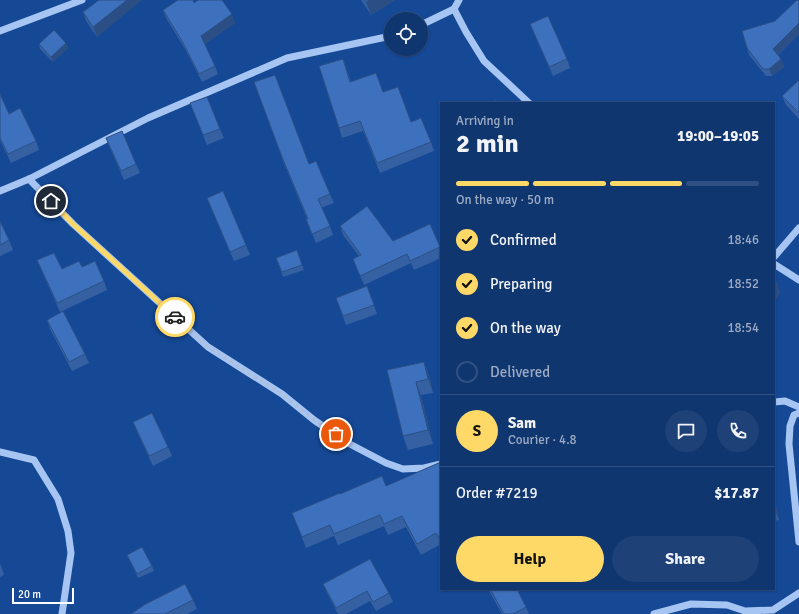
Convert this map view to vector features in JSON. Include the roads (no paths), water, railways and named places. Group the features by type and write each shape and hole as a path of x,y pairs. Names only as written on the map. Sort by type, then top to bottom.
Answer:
{"street":[{"path":"0,31 82,0"},
{"path":"428,22 454,9 459,0"},
{"path":"454,9 484,62 528,102"},
{"path":"0,191 30,179 148,118 287,58 384,37"},
{"path":"30,179 73,224 208,347 282,394 314,420 346,442 386,463 403,469 424,468 440,464"},
{"path":"775,257 799,228"},
{"path":"775,265 799,280"},
{"path":"775,402 784,401 799,407"},
{"path":"799,413 794,415 790,426 789,444 799,542"},
{"path":"0,452 34,460 58,499 68,531 71,553 62,614"},
{"path":"654,614 691,604 727,605 745,611 773,610 799,594"}]}
